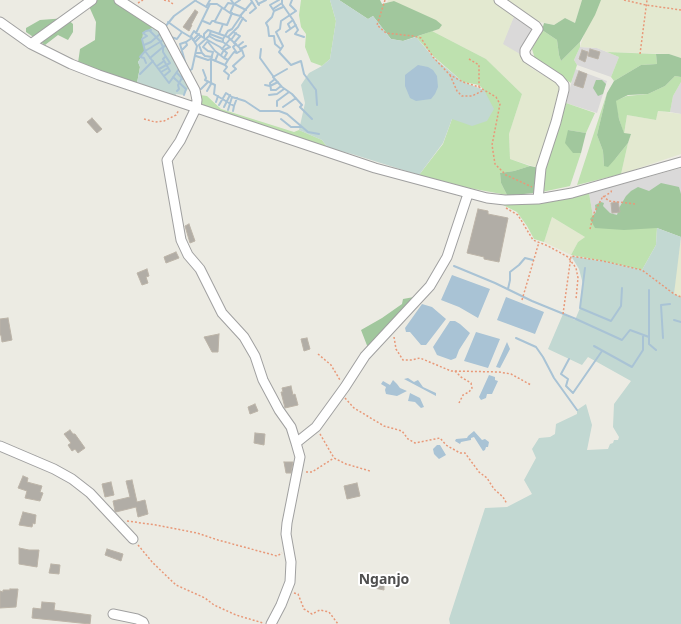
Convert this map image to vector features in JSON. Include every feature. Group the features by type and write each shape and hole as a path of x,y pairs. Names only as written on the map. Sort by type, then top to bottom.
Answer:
{"street":[{"path":"31,44 92,0"},
{"path":"119,0 162,28 194,90 196,108 180,140 167,160 181,240 188,254 200,269 222,313 244,337 255,356 263,380 279,410 291,427 300,457 287,523 286,534 289,550 290,572 287,591 271,624"},
{"path":"499,0 536,26 538,29 525,50 525,54 527,58 559,79 564,85 556,122 542,168 538,194"},
{"path":"0,22 31,44 71,64 184,104 375,168 487,198 505,200 538,194 572,193 681,162"},
{"path":"296,443 316,427 364,356 430,286 447,257 468,194"},
{"path":"0,446 54,469 72,479 90,493 133,539"},
{"path":"113,614 137,619 144,624"}],"path":[{"path":"164,0 173,4"},
{"path":"385,0 377,25 386,34 421,38 433,57 450,75 496,96 500,104 492,145 495,164 506,175 538,194"},
{"path":"624,0 681,10"},
{"path":"640,54 646,0"},
{"path":"469,59 479,65 479,87"},
{"path":"450,75 457,91 462,96 472,96 484,90"},
{"path":"144,119 155,122 164,121 176,115 184,104"},
{"path":"590,229 594,213 602,198 611,192 616,180"},
{"path":"604,196 609,201 636,204"},
{"path":"505,208 518,215 533,240 568,257 576,268 578,278 576,299"},
{"path":"522,300 539,242"},
{"path":"563,314 571,256 604,261 642,270 674,294 681,297"},
{"path":"392,327 396,349 403,360 420,358 451,371 499,372 511,374 530,385"},
{"path":"318,354 331,365 342,390 354,408 384,426 402,431 408,439 415,443 440,438 446,445 460,453 465,453 479,472 487,478 494,489 503,497 507,504"},
{"path":"455,371 471,383 472,388 469,392 463,395 459,403"},
{"path":"316,427 326,447 334,458 346,464 370,471"},
{"path":"297,472 312,472 334,458"},
{"path":"115,520 156,524 197,532 218,540 277,556 289,550"},
{"path":"133,539 153,563 176,585 205,598 214,605 236,615 265,624"},
{"path":"287,591 298,594 304,609 312,614 320,610 329,612 338,624"}],"shaded area":[{"path":"330,0 339,0 368,19 373,16 391,39 403,41 416,37 433,57 463,82 484,90 494,109 487,121 472,126 452,119 443,143 419,175 328,148 322,140 299,130 305,103 301,85 309,73 322,66 330,59 336,21"},
{"path":"515,14 534,26 522,57 502,44"},
{"path":"155,26 162,32 189,87 184,95 176,94 175,97 137,83 140,67 138,62 145,51 142,39 143,33"},
{"path":"580,47 597,48 619,57 611,77 577,65 574,60"},
{"path":"418,65 428,67 433,70 437,76 438,87 431,99 416,101 410,98 405,86 405,75"},
{"path":"575,69 607,81 597,113 566,103"},
{"path":"681,82 681,114 670,112 673,96"},
{"path":"681,168 681,227 595,228 589,193"},
{"path":"657,228 681,237 674,294 681,297 681,624 450,624 449,619 485,508 507,507 532,494 524,480 536,458 532,449 539,438 550,437 555,434 556,424 577,414 577,410 586,404 592,425 587,450 608,449 614,440 618,440 619,437 613,427 614,404 631,381 588,357 582,365 548,349 563,314 575,320 580,308 583,284 579,269 571,256 603,261 642,270 656,245"},
{"path":"452,275 490,289 478,318 459,307 441,300"},
{"path":"506,297 544,312 535,334 497,320"},
{"path":"422,304 432,307 446,319 426,345 421,345 410,332 406,332 405,328"},
{"path":"450,321 455,321 460,324 470,333 459,350 456,358 451,360 437,355 433,347"},
{"path":"476,332 500,339 488,368 464,361"},
{"path":"507,342 510,349 500,368 496,367"},
{"path":"489,375 495,377 495,380 498,381 492,394 487,394 486,398 481,400 479,397"},
{"path":"408,378 414,382 418,380 423,387 436,393 436,396 404,379"},
{"path":"393,380 400,388 407,391 397,396 386,394 386,387 381,384 383,381 390,385"},
{"path":"410,393 420,398 424,407 421,408 415,402 408,401"},
{"path":"474,431 482,440 485,439 489,442 488,447 486,447 485,450 483,451 474,437 471,438 471,440 461,442 460,444 455,441 456,439 467,438"},
{"path":"437,445 440,445 446,455 439,459 434,454 433,449"}],"green space":[{"path":"90,0 123,0 155,26 143,39 145,51 138,62 140,67 137,83 78,63 80,49 95,40 96,22 88,4"},
{"path":"301,0 330,0 336,21 330,59 322,66 311,62 305,47 306,34 301,27 299,15"},
{"path":"339,0 380,0 382,4 394,1 436,20 442,25 439,29 403,41 391,39 373,16 368,19"},
{"path":"388,0 496,0 515,14 503,44 520,54 531,68 560,85 562,90 539,168 510,159 509,134 522,94 486,59 432,31 439,29 394,1 387,3"},
{"path":"505,0 582,0 575,23 565,18 554,25 540,22"},
{"path":"582,0 601,0 595,15 580,42 561,61 557,40 542,30 544,23 554,25 565,18 575,23"},
{"path":"595,0 681,0 681,58 669,54 607,52 597,48 580,47"},
{"path":"66,18 73,24 73,32 68,40 58,35 45,45 26,32 26,28 40,20"},
{"path":"542,30 557,40 561,61 580,42 580,47 574,60 577,65 571,83 535,59 532,49"},
{"path":"432,31 486,59 522,94 509,134 510,159 530,166 514,171 500,173 501,183 507,195 469,188 419,175 443,144 452,119 484,90 479,85 463,82 432,55 416,37"},
{"path":"607,52 656,54 657,64 641,65 614,81 611,77 619,57"},
{"path":"656,54 669,54 681,58 681,77 675,76 665,86 648,94 628,95 616,101 619,119 624,133 631,134 628,143 616,158 608,167 604,166 603,151 597,135 607,93 614,81 641,65 657,64"},
{"path":"675,76 681,77 681,82 673,96 670,112 658,111 656,120 627,115 624,134 615,101 627,96 648,94 665,86"},
{"path":"596,80 602,80 606,84 603,94 598,96 593,88"},
{"path":"607,93 597,135 603,151 604,166 616,158 628,143 621,174 577,185"},
{"path":"200,95 207,96 221,109 294,132 299,130 322,140 328,148 200,105"},
{"path":"566,103 595,113 586,133 568,130 573,152 581,153 570,186 542,192 544,166 557,133"},
{"path":"658,111 681,114 681,154 621,174 631,134 624,134 627,115 656,120"},
{"path":"568,130 586,133 581,153 573,153 565,143"},
{"path":"530,166 539,168 534,193 507,195 501,183 500,173 514,171"},
{"path":"661,183 679,187 681,194 681,237 657,228 624,230 595,228 590,219 596,212 595,205 601,202 604,203 603,206 610,213 617,215 626,196 631,191 638,187 649,191"},
{"path":"589,193 595,228 657,228 656,245 642,270 571,255 578,242 585,237 552,217 544,242 534,239 517,212 503,205 533,203"},
{"path":"552,217 585,237 578,242 571,255 544,242"},
{"path":"681,238 681,297 674,294"},
{"path":"414,297 368,348 361,330 402,304 403,299"}],"building":[{"path":"195,10 198,12 189,31 183,27"},
{"path":"590,49 600,52 598,59 588,56"},
{"path":"582,50 588,52 585,62 579,59"},
{"path":"579,71 587,74 583,88 574,85"},
{"path":"92,118 102,129 97,133 87,122"},
{"path":"618,202 620,212 612,213 611,203"},
{"path":"478,209 488,211 488,214 508,218 499,262 467,253"},
{"path":"189,224 195,241 190,243 185,226"},
{"path":"176,252 179,258 166,263 164,257"},
{"path":"147,269 149,276 146,277 148,283 142,285 137,273"},
{"path":"8,318 12,340 2,342 0,335 0,319"},
{"path":"219,334 218,352 212,352 204,337"},
{"path":"307,338 310,349 304,351 301,339"},
{"path":"291,386 293,395 295,394 298,405 285,408 281,392 283,392 282,388"},
{"path":"255,404 258,411 250,414 248,407"},
{"path":"70,430 73,434 75,434 85,448 78,453 75,449 72,451 68,445 71,443 64,434"},
{"path":"255,433 265,434 264,445 254,443"},
{"path":"284,462 293,462 291,473 286,473"},
{"path":"23,476 28,478 27,482 42,486 40,492 43,493 40,501 25,498 27,491 18,488"},
{"path":"132,480 137,502 145,500 148,514 138,517 136,507 115,511 113,501 130,497 126,481"},
{"path":"111,482 114,495 105,497 102,484"},
{"path":"357,483 360,496 347,499 344,486"},
{"path":"23,512 36,515 35,524 33,523 32,527 19,525"},
{"path":"19,548 39,550 37,567 19,564"},
{"path":"107,549 123,554 121,561 105,555"},
{"path":"51,564 60,565 59,574 49,573"},
{"path":"375,582 384,582 384,590 374,588"},
{"path":"18,589 16,607 0,608 0,591 3,592 3,590"},
{"path":"42,602 55,603 54,610 91,615 90,624 32,618 33,608 41,609"}],"waterway":[{"path":"166,28 165,27 174,16 196,0"},
{"path":"206,7 210,0"},
{"path":"231,0 234,4 246,10"},
{"path":"230,13 234,4 240,0"},
{"path":"250,13 256,8 251,0"},
{"path":"256,0 259,5"},
{"path":"258,4 266,0"},
{"path":"279,0 270,5 274,11 272,17 266,23 269,36 274,36 275,44 281,49"},
{"path":"282,0 282,4 298,30 295,34 304,37"},
{"path":"292,0 290,5 296,11 281,21 280,29 276,32 283,46 279,52 291,65 301,61 304,74 316,90 317,105"},
{"path":"196,1 208,8"},
{"path":"240,16 252,2"},
{"path":"224,9 228,3 234,4"},
{"path":"273,9 282,3"},
{"path":"189,71 192,69 197,46 191,36 194,31 196,33 210,4 217,4 230,13 240,16 246,21"},
{"path":"274,11 283,7"},
{"path":"203,21 210,24 212,21 215,21 222,8"},
{"path":"215,22 227,25 232,13"},
{"path":"221,55 224,50 230,47 223,42 223,39 241,16"},
{"path":"196,33 204,38 204,34 208,30 228,37 238,27 243,18"},
{"path":"290,28 288,24 293,20"},
{"path":"168,22 192,38 186,42 187,45 183,49"},
{"path":"219,34 223,24"},
{"path":"286,32 296,25"},
{"path":"151,30 143,33 147,36 142,39 145,51 169,83 179,69 180,71"},
{"path":"151,30 150,31 160,41 163,47 167,45"},
{"path":"197,53 202,53 199,45 209,36 211,31"},
{"path":"171,37 177,39 182,32"},
{"path":"233,32 240,36 234,43"},
{"path":"144,45 151,42 161,33"},
{"path":"231,40 236,33"},
{"path":"193,40 199,34"},
{"path":"210,34 223,39"},
{"path":"195,42 201,36"},
{"path":"209,36 223,42"},
{"path":"228,37 242,50 237,53 234,52 225,65 227,67 224,71 229,75 228,79"},
{"path":"204,38 220,47 227,53 224,58 228,60"},
{"path":"146,63 144,58 140,57 145,51 165,39"},
{"path":"222,49 230,39"},
{"path":"186,42 180,44 186,65"},
{"path":"207,42 203,47 208,51 213,52 211,59 225,65"},
{"path":"208,42 215,51 224,58"},
{"path":"238,46 243,42"},
{"path":"236,44 233,47 237,53"},
{"path":"240,49 246,46"},
{"path":"150,58 163,47"},
{"path":"159,69 170,63 163,52 163,47"},
{"path":"261,49 260,58 273,76"},
{"path":"231,73 236,69 233,66 244,56 242,50"},
{"path":"202,53 205,56 212,57"},
{"path":"215,61 218,54"},
{"path":"196,56 208,60 211,59 211,84 207,91"},
{"path":"164,76 170,71 163,59 165,57"},
{"path":"140,74 153,61"},
{"path":"157,66 164,61"},
{"path":"161,72 168,68"},
{"path":"287,69 273,77 282,87 292,94 302,105 300,107 312,119"},
{"path":"203,70 206,78 205,80 215,85 214,94 234,106 233,111"},
{"path":"177,73 183,79"},
{"path":"177,91 179,89 178,85 183,76"},
{"path":"173,77 186,89 184,95"},
{"path":"275,79 270,83 271,90 276,90 281,86"},
{"path":"201,89 208,82"},
{"path":"265,85 270,86 278,82"},
{"path":"269,95 277,94 284,89"},
{"path":"277,106 277,101 289,92"},
{"path":"219,105 226,93 232,97 245,101 260,111 279,111 287,114 308,132 319,134"},
{"path":"224,107 230,95"},
{"path":"216,102 218,96"},
{"path":"228,110 232,97"},
{"path":"234,106 237,98"},
{"path":"283,107 296,98"},
{"path":"281,119 291,127 301,127"},
{"path":"508,289 510,272 525,258 533,260"},
{"path":"454,266 622,340 630,330 649,337"},
{"path":"585,268 580,308 611,321 621,306 622,288"},
{"path":"649,290 649,344 656,350"},
{"path":"663,338 661,305 670,304"},
{"path":"674,320 681,322"},
{"path":"594,346 632,367 643,350 643,335"},
{"path":"516,338 536,347 554,378 577,410"},
{"path":"569,359 561,374 568,379 566,386 573,393 602,351"}],"district":[{"name":"Nganjo","path":"384,580"}]}
